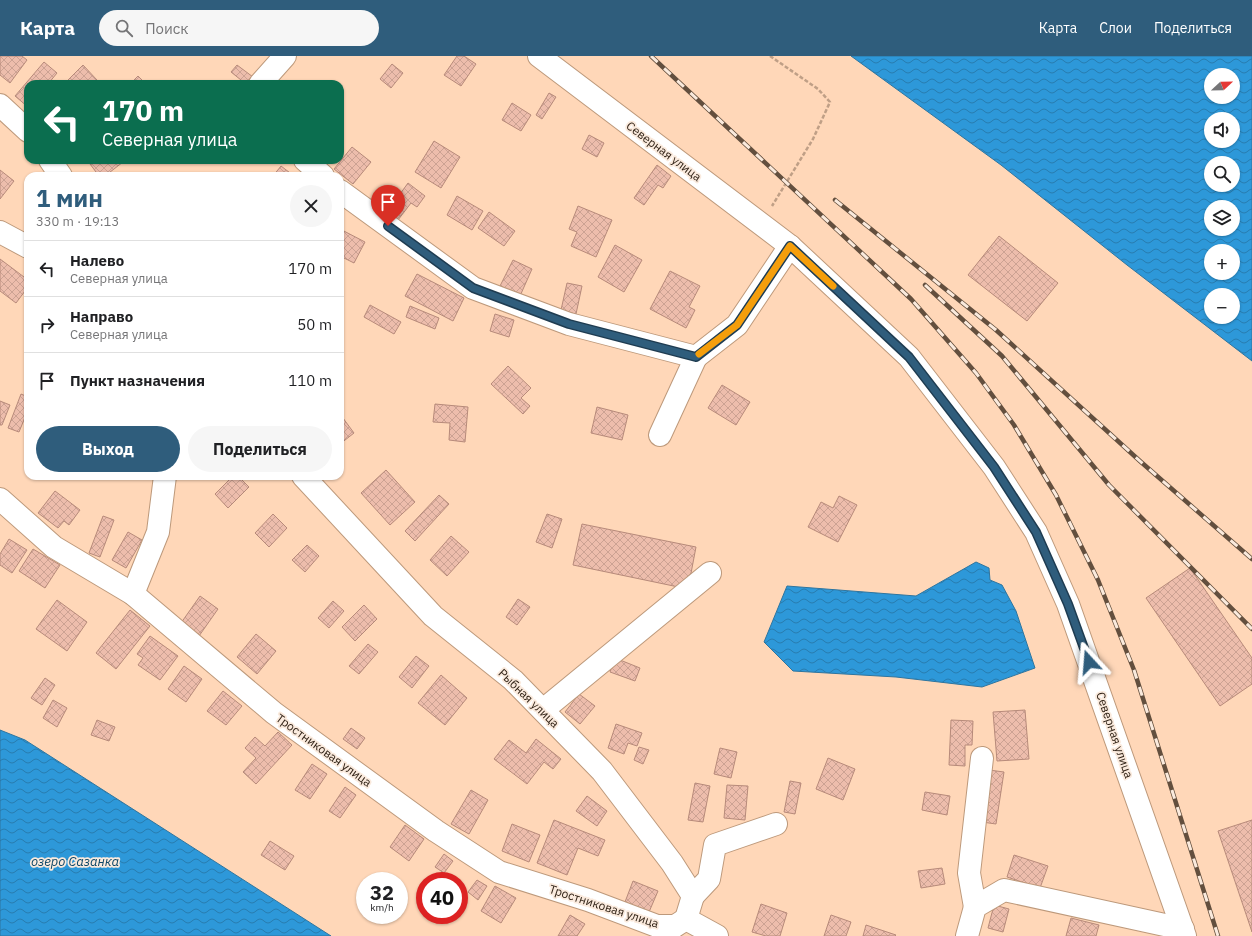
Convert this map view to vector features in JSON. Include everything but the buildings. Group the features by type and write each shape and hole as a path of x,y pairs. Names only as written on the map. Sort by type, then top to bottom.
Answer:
{"street":[{"path":"264,80 285,56"},
{"name":"Северная улица","path":"539,56 790,246 909,357 994,467 1036,532 1068,604 1184,933"},
{"path":"0,105 24,127"},
{"path":"309,164 318,172"},
{"path":"344,194 473,288 569,324 696,357"},
{"path":"0,232 24,245"},
{"path":"660,435 696,357 737,325 790,246"},
{"path":"133,594 158,532 164,480"},
{"name":"Рыбная улица","path":"307,480 433,616 513,680 602,771 672,863 693,896"},
{"name":"Тростниковая улица","path":"0,499 54,547 133,594 274,713 436,831 499,872 588,900 657,926 675,926 686,919"},
{"path":"543,710 710,574"},
{"path":"967,936 975,907 969,873 982,758"},
{"path":"717,936 686,919 693,896 709,879 715,845 776,824"},
{"path":"975,907 1004,890 1184,933"}],"path":[{"path":"761,224 813,139 830,102 818,89 770,56"}],"water":[{"path":"851,56 1252,56 1252,361 1127,265 1001,165"},
{"path":"976,562 989,568 990,580 1002,585 1016,611 1035,668 982,687 896,677 793,671 764,642 787,586 916,596"},
{"name":"озеро Сазанка","path":"0,730 25,740 331,936 0,936"}],"railway":[{"path":"651,56 911,299 976,373 1014,425 1056,495 1098,580 1134,670 1218,936"},
{"path":"835,200 996,330 1141,462 1252,559"},
{"path":"925,285 1002,356 1109,485 1252,629"}],"slow traffic":[{"path":"699,354 737,325 790,246 833,286"}],"route":[{"path":"388,226 473,288 569,324 696,357 737,325 790,246 909,357 994,467 1036,532 1068,604 1089,662"}]}
